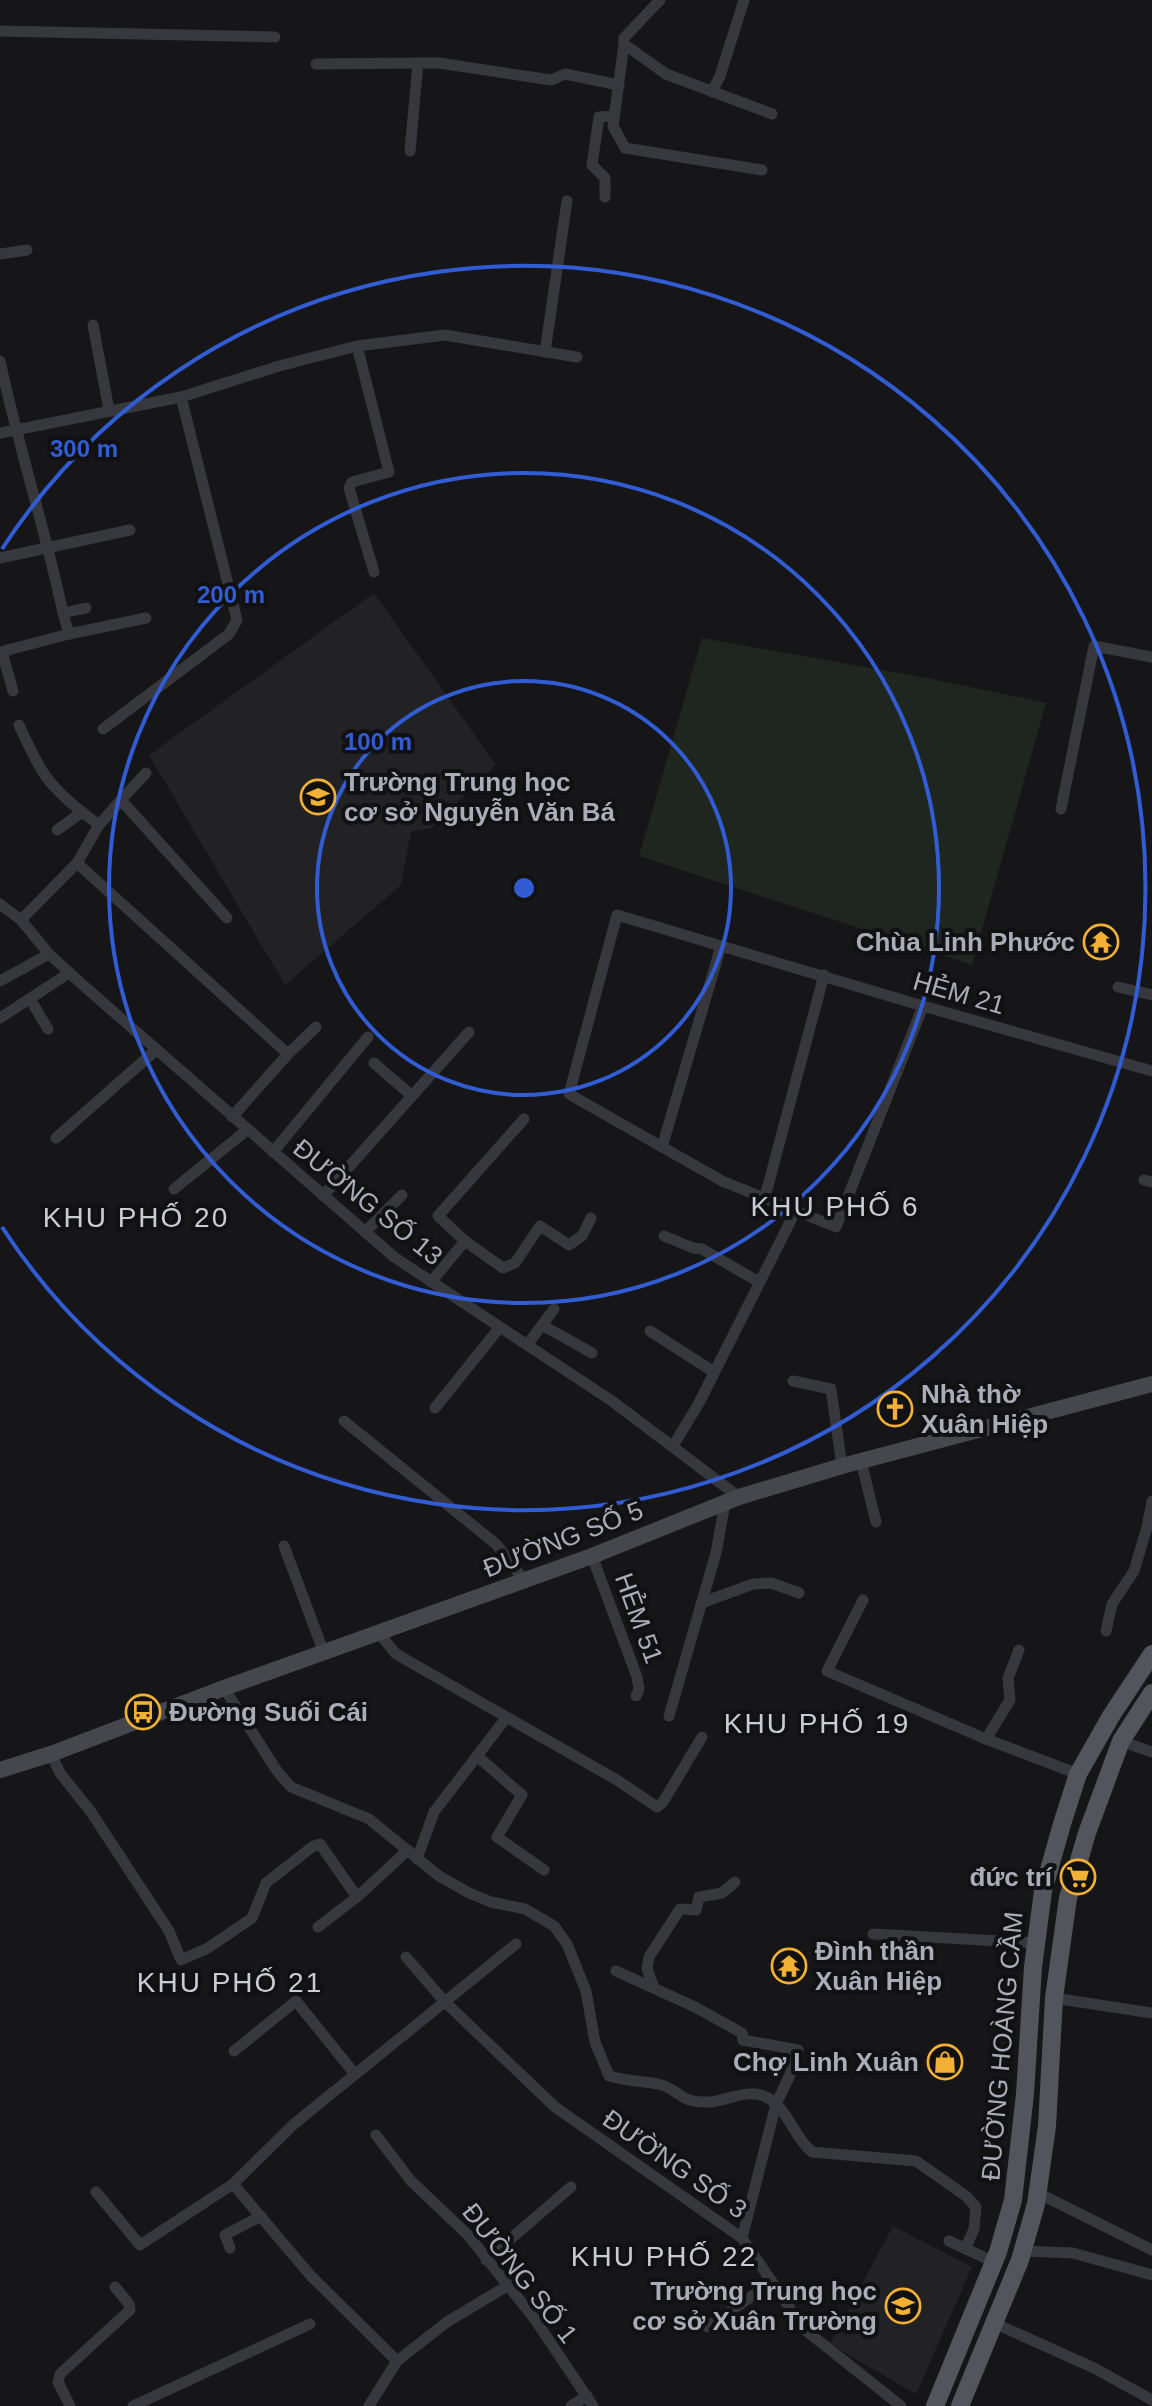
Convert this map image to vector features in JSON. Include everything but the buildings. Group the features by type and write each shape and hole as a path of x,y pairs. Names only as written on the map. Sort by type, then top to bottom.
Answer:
{"main road":[{"name":"ĐƯỜNG SỐ 5","path":"0,1770 592,1556 732,1500 842,1466 1152,1384"},
{"name":"ĐƯỜNG HOÀNG CẦM","path":"935,2406 994,2262 1013,2200 1043,1891 1078,1774 1152,1654"},
{"name":"ĐƯỜNG HOÀNG CẦM","path":"960,2406 1022,2251 1038,2193 1047,2126 1054,1998 1068,1898 1087,1833 1121,1741 1152,1693"}],"street":[{"path":"660,0 624,38 613,126 625,148 762,170"},
{"path":"712,92 744,0"},
{"path":"0,31 275,37"},
{"path":"624,44 666,74 772,114"},
{"path":"410,151 418,63"},
{"path":"316,64 439,63 543,80 565,74 619,85"},
{"path":"605,197 605,178 592,165 599,117 614,116"},
{"path":"545,352 567,201"},
{"path":"0,254 27,250"},
{"path":"93,325 109,410"},
{"path":"0,433 181,397 279,366 357,346 445,335 577,357"},
{"path":"357,346 389,472 352,482 349,488 374,572"},
{"path":"0,361 14,429 49,548 69,634"},
{"path":"103,729 229,634 237,620 181,397"},
{"path":"0,558 130,530"},
{"path":"63,613 86,608"},
{"path":"13,691 4,651 146,618"},
{"path":"1061,809 1094,646 1152,657"},
{"path":"19,725 38,767 54,790 99,825"},
{"path":"21,920 77,863 99,825 146,773"},
{"path":"121,800 227,918"},
{"path":"57,830 82,812"},
{"path":"77,863 288,1054"},
{"name":"ĐƯỜNG SỐ 13","path":"0,904 21,920 69,973 394,1257 612,1401 673,1446 732,1500"},
{"name":"HẺM 21","path":"662,1147 569,1094 617,915 1152,1071"},
{"path":"721,946 662,1147 722,1181 836,1227 923,1006"},
{"path":"0,981 49,954"},
{"path":"0,1018 69,973"},
{"path":"765,1197 824,975"},
{"path":"1118,987 1152,995"},
{"path":"30,999 48,1029"},
{"path":"232,1117 316,1027"},
{"path":"323,1196 469,1032"},
{"path":"273,1152 368,1037"},
{"path":"56,1138 156,1050"},
{"path":"374,1063 412,1096"},
{"path":"524,1119 438,1216 465,1241 503,1268 515,1263 540,1226 569,1245 582,1236 591,1218"},
{"path":"174,1189 247,1130"},
{"path":"365,1232 402,1195"},
{"path":"673,1446 699,1403 796,1210"},
{"path":"664,1236 702,1249 759,1282"},
{"path":"431,1282 465,1241"},
{"path":"527,1345 554,1309"},
{"path":"542,1325 592,1353"},
{"path":"435,1408 500,1327"},
{"path":"650,1331 714,1372"},
{"path":"793,1381 831,1389 842,1466"},
{"path":"344,1421 496,1544 524,1580"},
{"path":"861,1461 876,1522"},
{"path":"669,1716 732,1500"},
{"path":"1106,1631 1112,1604 1134,1571 1152,1501"},
{"path":"284,1546 324,1653"},
{"name":"HẺM 51","path":"592,1556 637,1677 639,1689 636,1696"},
{"path":"701,1603 753,1584 771,1583 799,1593"},
{"path":"863,1600 827,1671 986,1739 1078,1774"},
{"path":"379,1633 396,1654 617,1780 657,1807 702,1737"},
{"path":"986,1739 1010,1700 1008,1678 1019,1650"},
{"path":"224,1688 277,1771 291,1787 369,1819 412,1854 469,1893 491,1902 525,1909 554,1926 567,1944 586,1991 595,2042 609,2076 669,2087 691,2102 714,2102 752,2094 764,2096 784,2113 803,2144 812,2152 916,2161 966,2196 976,2207 974,2229 965,2249"},
{"path":"318,1927 412,1854 434,1812 506,1718"},
{"path":"1121,1741 1152,1752"},
{"path":"51,1754 60,1773 91,1812 169,1931 181,1960 208,1948 252,1918 266,1883 320,1844 357,1897"},
{"path":"477,1756 522,1795 497,1837 544,1870"},
{"path":"654,1988 647,1969 649,1957 680,1909 696,1910 699,1897 722,1893 735,1882"},
{"path":"873,1934 1037,1943"},
{"path":"96,2192 140,2245 233,2184 294,2124 354,2073 516,1944"},
{"name":"ĐƯỜNG SỐ 3","path":"406,1957 445,2002 555,2107 742,2238 790,2310 812,2336 901,2406"},
{"path":"616,1971 742,2033 743,2040 798,2050 776,2104 742,2238"},
{"path":"1054,1998 1152,2013"},
{"path":"234,2051 296,2001 354,2073"},
{"name":"ĐƯỜNG SỐ 1","path":"376,2135 411,2181 468,2235 534,2318 590,2401"},
{"path":"233,2184 311,2276 397,2361"},
{"path":"486,2260 571,2187"},
{"path":"1038,2193 1152,2250"},
{"path":"230,2248 225,2235 261,2216"},
{"path":"949,2241 994,2262"},
{"path":"1022,2251 1073,2253 1152,2275"},
{"path":"708,2327 772,2282"},
{"path":"369,2406 397,2361 447,2322 507,2286"},
{"path":"70,2406 58,2382 60,2374 130,2310 129,2304 115,2287"},
{"path":"994,2323 1094,2368 1152,2400"},
{"path":"133,2406 310,2324"},
{"path":"571,2406 590,2401"}],"shaded area":[{"name":"Trường Trung học cơ sở Nguyễn Văn Bá","path":"374,593 496,765 431,828 411,832 401,885 285,985 149,755"},
{"path":"702,638 927,678 1046,703 972,965 639,856"},
{"name":"Trường Trung học cơ sở Xuân Trường","path":"893,2226 972,2267 916,2394 830,2344"}],"place":[{"name":"Trường Trung học cơ sở Nguyễn Văn Bá","path":"318,797"},
{"name":"Chùa Linh Phước","path":"1101,942"},
{"name":"Nhà thờ Xuân Hiệp","path":"895,1409"},
{"name":"Đường Suối Cái","path":"143,1712"},
{"name":"đức trí","path":"1078,1877"},
{"name":"Đình thần Xuân Hiệp","path":"789,1966"},
{"name":"Chợ Linh Xuân","path":"945,2062"},
{"name":"Trường Trung học cơ sở Xuân Trường","path":"903,2306"}],"district":[{"name":"KHU PHỐ 6","path":"835,1206"},
{"name":"KHU PHỐ 20","path":"136,1217"},
{"name":"KHU PHỐ 19","path":"817,1723"},
{"name":"KHU PHỐ 21","path":"230,1982"},
{"name":"KHU PHỐ 22","path":"664,2256"}]}
